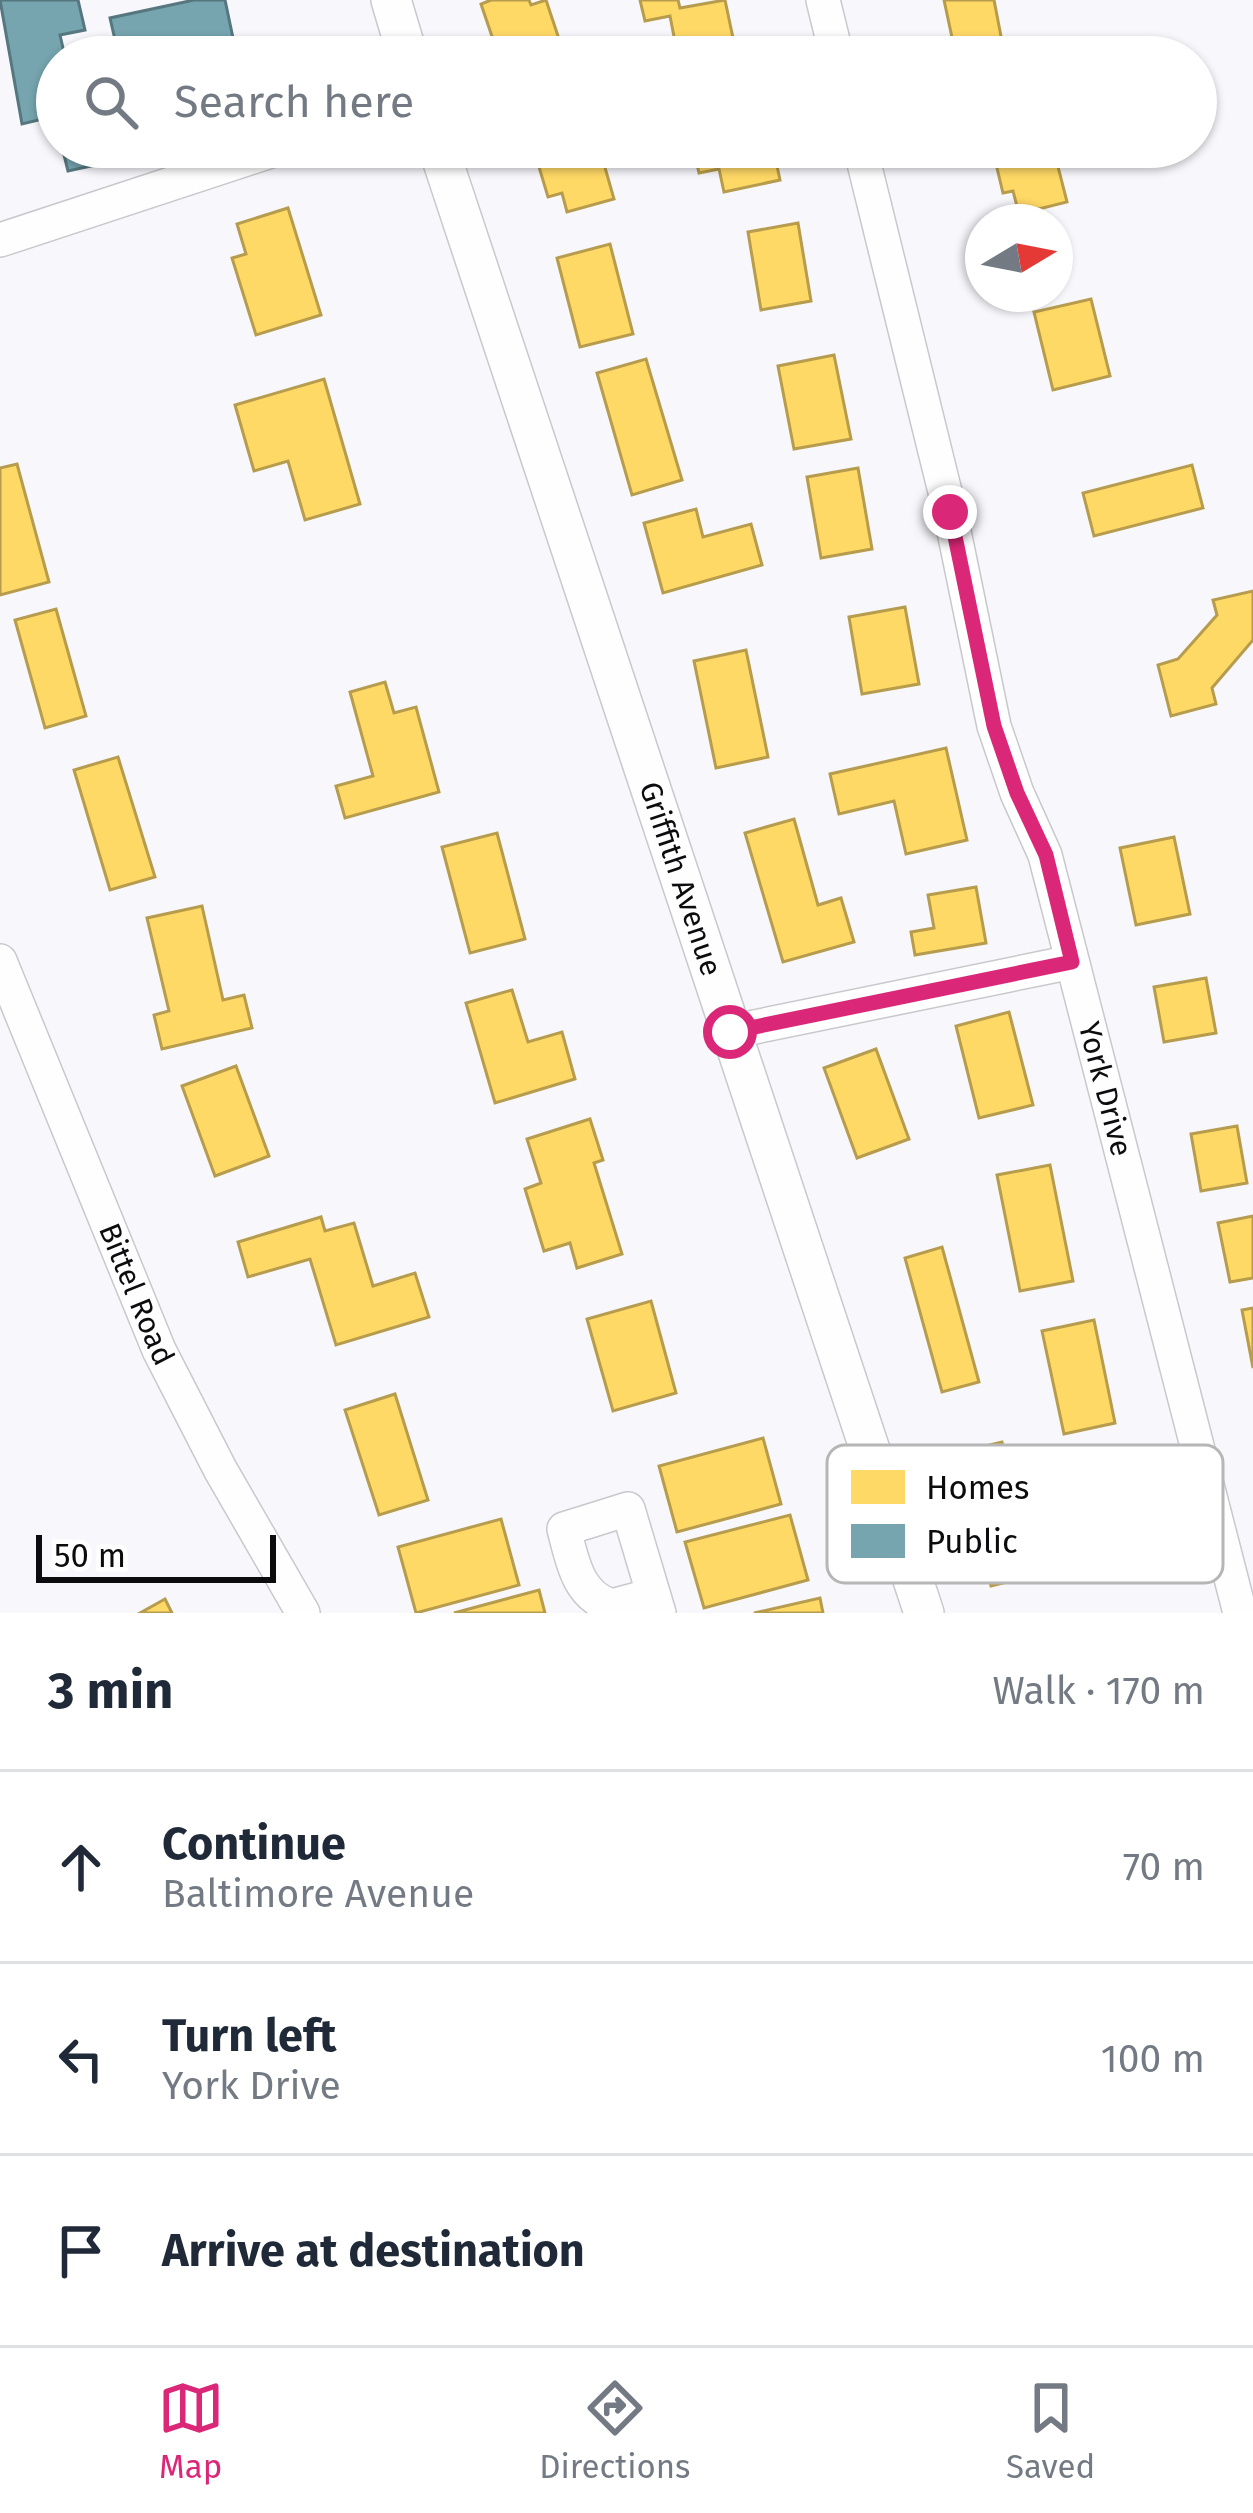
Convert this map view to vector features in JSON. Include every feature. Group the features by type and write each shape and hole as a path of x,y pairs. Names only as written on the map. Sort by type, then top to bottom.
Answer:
{"street":[{"path":"391,0 402,36"},
{"path":"823,0 832,36"},
{"path":"0,240 219,168"},
{"name":"Griffith Avenue","path":"445,168 868,1445"},
{"name":"York Drive","path":"865,168 950,512 994,726 1017,793 1046,855 1197,1445"},
{"name":"Bittel Road","path":"0,961 159,1350 303,1613"},
{"path":"730,1032 1072,962"},
{"name":"York Drive","path":"1223,1547 1240,1613"},
{"name":"Griffith Avenue","path":"914,1583 924,1613"}],"building: Homes":[{"path":"529,0 531,5 546,0 558,36 492,36 481,4"},
{"path":"640,0 678,0 680,8 725,0 733,36 674,36 670,16 645,21"},
{"path":"944,0 994,0 1001,36 952,36"},
{"path":"539,168 605,168 614,199 567,212 562,193 548,197"},
{"path":"698,168 777,168 780,180 724,192 719,169 699,173"},
{"path":"997,168 1058,168 1067,202 1016,204 1013,191 1003,193"},
{"path":"288,208 321,315 256,335 232,258 246,254 237,224"},
{"path":"798,223 811,301 761,310 748,232"},
{"path":"610,244 633,334 580,347 557,258"},
{"path":"1091,299 1110,376 1053,390 1034,312 1073,312 1073,303"},
{"path":"834,355 851,439 794,449 778,366"},
{"path":"646,359 682,480 632,495 597,373"},
{"path":"324,379 360,504 305,520 288,461 254,471 235,405"},
{"path":"17,464 49,582 0,595 0,468"},
{"path":"1192,465 1203,508 1094,536 1083,493"},
{"path":"858,468 872,549 821,558 807,477"},
{"path":"696,509 703,537 751,524 762,565 663,593 644,523"},
{"path":"1253,591 1253,640 1212,688 1216,704 1171,716 1158,665 1178,659 1217,615 1213,600"},
{"path":"905,607 919,684 862,694 849,617"},
{"path":"56,609 86,716 45,728 15,620"},
{"path":"746,650 768,757 716,768 694,661"},
{"path":"385,682 394,713 416,707 439,792 345,818 336,786 373,776 350,692"},
{"path":"946,748 967,840 906,854 894,801 839,814 830,774"},
{"path":"118,757 155,877 110,890 74,770"},
{"path":"794,819 818,905 841,898 854,942 783,962 745,833"},
{"path":"497,833 525,939 470,953 442,847"},
{"path":"1174,837 1190,914 1136,925 1120,848"},
{"path":"976,887 986,943 915,955 911,932 934,928 928,895"},
{"path":"202,906 223,1000 244,995 252,1028 162,1049 154,1015 169,1011 147,918"},
{"path":"1206,978 1216,1033 1164,1042 1154,987"},
{"path":"512,990 528,1042 562,1032 575,1079 495,1103 466,1003"},
{"path":"1009,1012 1033,1105 979,1118 956,1026"},
{"path":"876,1049 909,1139 857,1158 824,1068"},
{"path":"236,1066 269,1156 215,1176 182,1086"},
{"path":"590,1119 603,1160 594,1163 622,1254 577,1268 570,1243 544,1251 525,1189 541,1183 527,1139"},
{"path":"1237,1126 1247,1183 1201,1191 1191,1134"},
{"path":"1050,1165 1073,1281 1020,1291 997,1175"},
{"path":"1253,1216 1253,1278 1230,1282 1218,1223"},
{"path":"321,1217 325,1231 354,1223 373,1286 415,1273 429,1317 336,1345 310,1259 248,1277 238,1242"},
{"path":"942,1247 979,1382 942,1392 905,1258"},
{"path":"651,1301 676,1393 613,1411 587,1319"},
{"path":"1253,1308 1253,1368 1242,1310"},
{"path":"1094,1320 1115,1423 1064,1434 1042,1331"},
{"path":"395,1394 428,1500 379,1515 345,1410"},
{"path":"763,1438 781,1504 677,1532 659,1466"},
{"path":"790,1515 808,1580 704,1608 685,1542"},
{"path":"501,1519 519,1585 416,1613 398,1547"},
{"path":"539,1590 545,1613 454,1613"},
{"path":"820,1598 823,1613 754,1613"},
{"path":"165,1599 172,1613 140,1613"}],"building: Public":[{"path":"0,0 78,0 85,30 36,36 36,121 22,124"},
{"path":"194,0 225,0 233,36 114,36 110,18"}],"route":[{"path":"730,1032 1072,962 1046,855 1017,793 994,726 950,512"}]}
